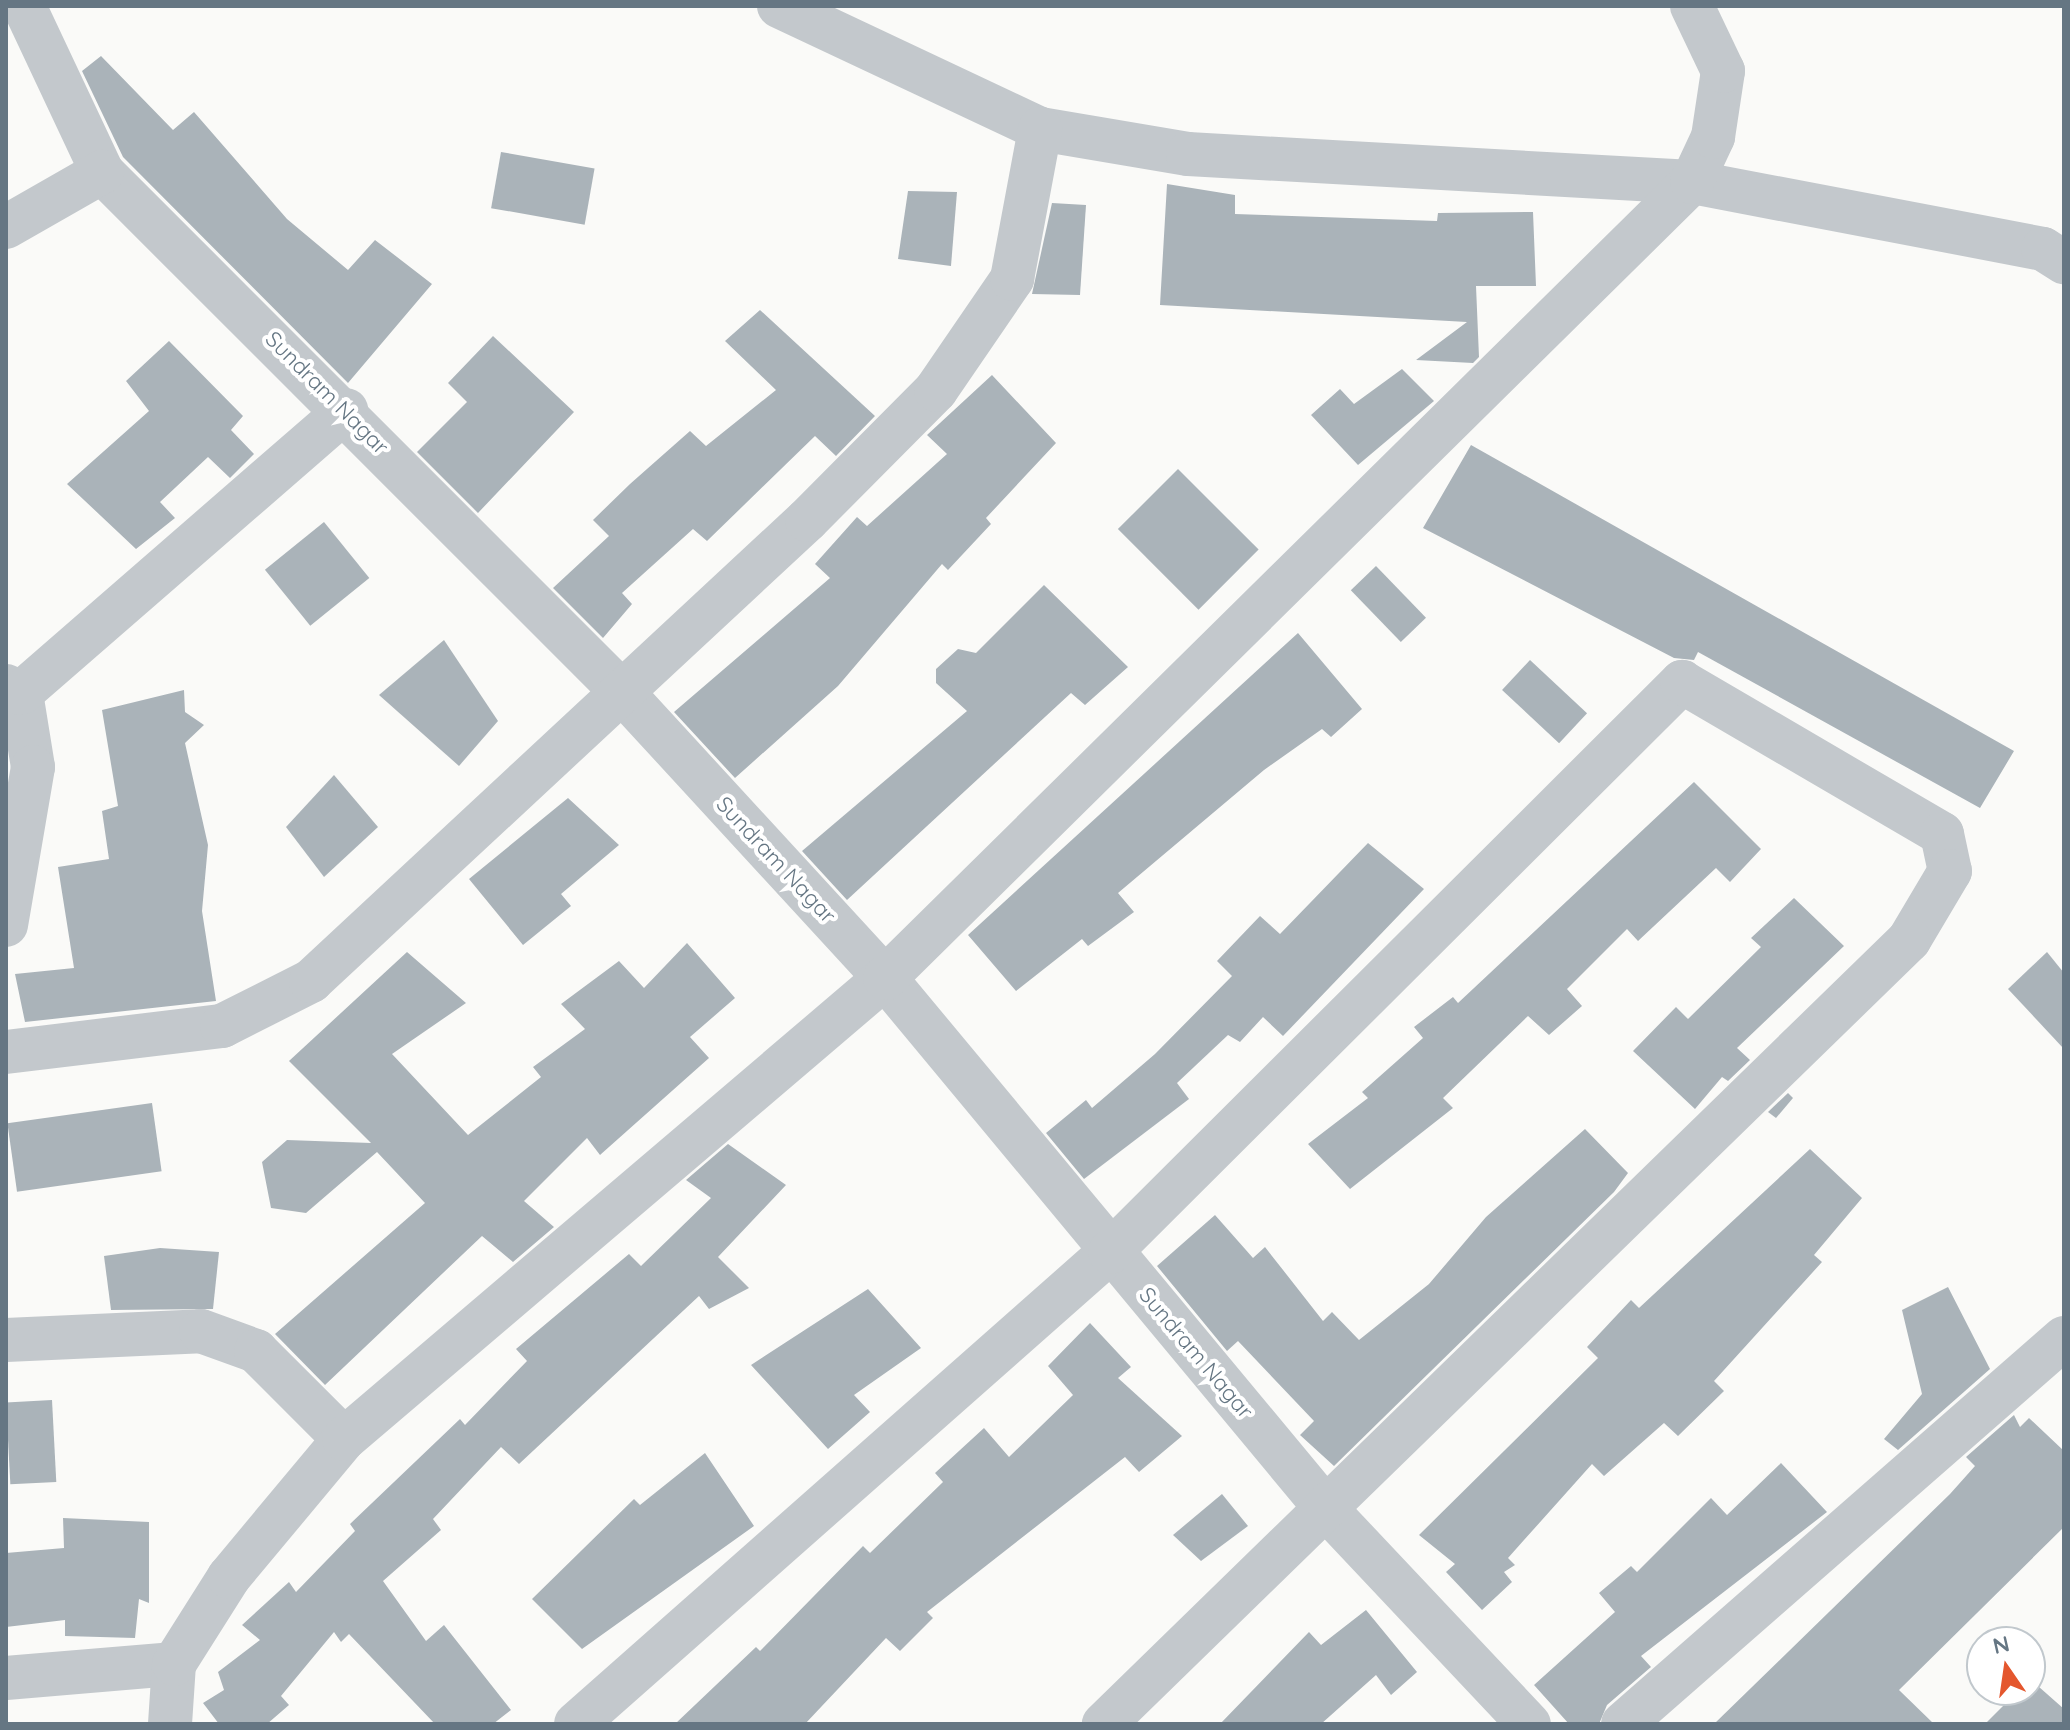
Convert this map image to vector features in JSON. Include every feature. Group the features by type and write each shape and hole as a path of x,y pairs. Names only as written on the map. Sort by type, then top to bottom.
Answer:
{"street":[{"name":"Sundram Nagar","path":"24,6 102,172 346,410 622,692 885,978 1328,1511 1529,1724"},
{"path":"779,6 1040,129 1188,154 1692,182 2057,250"},
{"path":"170,1724 174,1664 229,1577 344,1439 885,978 1692,182 1713,137 1723,71 1692,6"},
{"path":"6,1052 222,1026 311,981 622,692 936,390 1012,279 1040,129"},
{"path":"6,227 102,172"},
{"path":"6,925 33,767 14,690 346,410"},
{"path":"576,1724 1110,1252 1682,682 1942,834 1950,871 1909,940 1328,1511 1104,1724"},
{"path":"6,1340 201,1331 256,1351 344,1439"},
{"path":"1623,1724 2064,1338"},
{"path":"6,1678 174,1664"}],"building":[{"path":"101,56 173,130 194,112 287,219 348,270 375,240 432,284 348,383 123,157 82,71"},
{"path":"501,152 595,168 585,225 491,208"},
{"path":"1167,184 1235,195 1235,214 1437,221 1438,213 1533,212 1536,286 1476,286 1479,357 1473,363 1416,360 1467,322 1160,305"},
{"path":"908,191 957,192 951,266 898,259"},
{"path":"1052,203 1086,205 1080,295 1032,294"},
{"path":"760,310 875,416 836,456 815,436 707,541 693,529 622,593 632,604 603,638 553,588 609,536 593,520 630,484 690,431 706,446 776,390 725,341"},
{"path":"493,336 574,412 478,513 417,452 467,402 448,383"},
{"path":"169,341 243,416 231,430 254,454 230,478 208,457 160,502 175,518 136,549 67,484 149,411 126,381"},
{"path":"1402,369 1434,401 1358,465 1311,415 1340,389 1354,404"},
{"path":"992,375 1056,443 986,518 991,524 948,570 942,564 838,686 735,778 674,712 830,578 815,564 857,517 867,526 947,454 927,435"},
{"path":"1471,445 2014,751 1980,808 1698,652 1694,660 1674,658 1423,528"},
{"path":"1178,469 1259,550 1199,610 1118,529"},
{"path":"324,522 369,578 310,626 265,570"},
{"path":"1376,566 1426,618 1401,642 1351,590"},
{"path":"1044,585 1128,667 1085,705 1071,693 847,900 802,851 967,711 936,683 936,669 958,649 976,653"},
{"path":"1298,633 1362,709 1331,737 1322,729 1264,770 1118,893 1134,912 1088,946 1082,939 1016,991 968,935"},
{"path":"444,640 498,721 459,766 379,695"},
{"path":"1530,660 1587,713 1559,743 1502,690"},
{"path":"184,690 185,712 204,725 185,743 208,845 202,911 216,1001 25,1022 15,974 74,968 58,867 109,859 102,811 118,806 102,710"},
{"path":"334,775 378,827 324,877 286,827"},
{"path":"1694,782 1761,849 1730,882 1716,868 1638,941 1627,929 1567,989 1582,1006 1549,1035 1528,1016 1443,1098 1453,1108 1350,1189 1308,1144 1368,1098 1362,1092 1423,1038 1414,1027 1453,997 1458,1003"},
{"path":"568,798 619,845 561,894 571,906 523,945 469,879"},
{"path":"1368,843 1424,889 1283,1036 1263,1017 1240,1042 1228,1035 1177,1083 1189,1099 1084,1179 1046,1133 1086,1100 1092,1108 1155,1054 1232,976 1217,961 1260,916 1280,934"},
{"path":"1794,898 1844,946 1737,1048 1750,1060 1728,1081 1722,1077 1695,1109 1633,1051 1676,1007 1688,1019 1761,947 1751,938"},
{"path":"687,943 735,998 690,1037 709,1058 600,1155 587,1138 524,1201 554,1227 513,1262 482,1236 325,1385 275,1334 425,1203 377,1152 306,1213 271,1208 262,1162 287,1140 371,1143 289,1061 407,952 466,1003 392,1054 468,1135 541,1077 533,1067 585,1029 561,1004 619,961 644,988"},
{"path":"2047,952 2064,973 2064,1049 2008,989"},
{"path":"1788,1093 1793,1098 1776,1118 1768,1112"},
{"path":"152,1103 162,1171 17,1192 7,1123"},
{"path":"1585,1129 1628,1173 1614,1192 1334,1466 1300,1435 1314,1421 1238,1341 1227,1351 1157,1266 1215,1215 1253,1258 1265,1247 1323,1321 1332,1312 1359,1340 1429,1284 1486,1217"},
{"path":"728,1144 786,1185 718,1257 749,1288 709,1309 699,1296 519,1464 501,1447 433,1519 441,1530 383,1581 426,1641 444,1625 511,1710 493,1724 435,1724 349,1634 341,1642 334,1632 281,1696 289,1705 267,1724 219,1724 203,1703 224,1690 218,1672 260,1640 242,1625 289,1582 296,1592 355,1531 350,1524 460,1419 465,1425 527,1361 516,1349 629,1254 641,1266 711,1198 686,1180"},
{"path":"1810,1149 1862,1198 1814,1255 1822,1262 1714,1381 1724,1391 1678,1436 1664,1423 1604,1476 1592,1464 1508,1558 1515,1565 1504,1572 1512,1582 1482,1610 1446,1572 1455,1564 1419,1535 1598,1358 1587,1347 1631,1300 1639,1308"},
{"path":"160,1248 219,1252 213,1309 111,1310 104,1256"},
{"path":"1948,1287 1990,1369 1898,1450 1884,1439 1922,1394 1902,1310"},
{"path":"868,1289 921,1348 854,1395 870,1412 828,1449 751,1365"},
{"path":"1090,1323 1131,1367 1118,1378 1182,1436 1139,1472 1125,1457 927,1612 933,1618 900,1651 886,1638 805,1724 675,1724 756,1647 760,1651 863,1546 870,1553 943,1482 935,1473 984,1428 1009,1457 1073,1395 1048,1366"},
{"path":"52,1400 56,1482 10,1484 6,1402"},
{"path":"2014,1415 2020,1427 2029,1418 2064,1451 2064,1527 1899,1690 1934,1724 1714,1724 1950,1494 1975,1466 1966,1457"},
{"path":"705,1453 754,1526 582,1649 532,1599 634,1499 640,1505"},
{"path":"1781,1463 1827,1512 1641,1656 1651,1667 1607,1705 1599,1724 1569,1724 1534,1685 1615,1612 1599,1593 1631,1566 1637,1572 1711,1498 1727,1515"},
{"path":"1222,1494 1248,1526 1201,1561 1173,1535"},
{"path":"63,1518 149,1522 149,1603 139,1599 135,1638 65,1636 65,1620 6,1627 6,1553 64,1548"},
{"path":"1366,1610 1417,1672 1391,1695 1376,1675 1321,1724 1220,1724 1309,1632 1321,1645"},
{"path":"2046,1693 2064,1709 2064,1724 1985,1724 2003,1706 2046,1706"}]}
